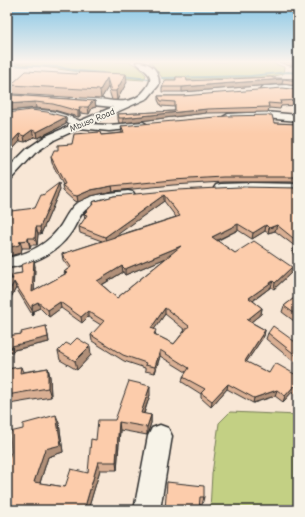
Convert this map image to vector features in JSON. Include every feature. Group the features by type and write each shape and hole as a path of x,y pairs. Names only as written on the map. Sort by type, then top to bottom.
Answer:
{"street":[{"path":"145,96 153,86"},
{"path":"254,90 282,88 298,90"},
{"path":"145,96 159,96"},
{"name":"Mbuso Road","path":"7,176 41,144 60,133 145,96"},
{"path":"63,100 127,105"},
{"path":"7,115 26,112 49,113 88,127 104,128 152,124"},
{"path":"215,118 265,115 298,118"},
{"path":"207,189 252,187 298,188"},
{"path":"7,263 35,256 51,246 65,230 77,210 86,203 105,198 140,194"},
{"path":"147,510 160,436"}],"green space":[{"path":"230,412 298,415 298,510 210,510 212,474 219,423"}],"building":[{"path":"31,86 102,86 100,90"},
{"path":"110,86 119,86 116,91 111,91"},
{"path":"162,86 193,86 182,87"},
{"path":"283,88 298,90 298,100 280,101 281,104 268,103 269,107 207,109 123,118 119,118 118,114 175,111 175,102 161,101 158,96 182,96"},
{"path":"7,93 12,95 95,101 88,107 79,107 80,110 78,111 53,104 35,102 7,104"},
{"path":"31,110 66,117 37,132 32,130 24,136 19,134 7,147 7,113"},
{"path":"272,115 274,123 298,124 298,177 223,177 173,180 112,186 91,190 77,196 73,195 62,185 65,184 51,157 54,150 58,150 58,145 72,144 74,134 100,132 101,135 124,133 121,126 226,116"},
{"path":"59,183 40,227 36,227 35,238 28,238 28,240 20,241 19,245 7,248 7,228 10,229 11,211 35,208 41,195"},
{"path":"239,187 298,188 298,242 277,225 269,228 266,225 253,233 238,224 212,237 235,253 254,241 292,267 275,283 273,281 249,298 262,308 247,320 265,330 245,361 269,373 275,363 298,376 298,390 294,386 285,396 277,390 254,398 228,384 212,401 201,393 205,389 183,377 189,368 160,350 155,367 145,365 146,363 123,355 91,335 104,321 88,311 81,317 60,302 48,310 38,302 32,305 32,310 14,282 7,295 7,279 13,279 10,275 22,273 21,265 34,260 32,292 67,273 64,272 71,267 62,254 180,216 164,195 105,237 79,227 87,215 84,214 94,203 92,202 114,196 177,190","holes":["181,246 117,298 97,281 122,266 125,269","165,308 189,326 174,344 154,334 156,330 151,328"]},
{"path":"298,295 298,316 284,306"},
{"path":"46,326 48,337 7,348 7,336 22,334 21,332"},
{"path":"273,326 298,344 298,357 268,333"},
{"path":"77,338 90,346 75,361 58,351 66,343 70,345"},
{"path":"21,367 20,373 48,368 48,388 7,395 7,369"},
{"path":"129,381 150,386 141,413 151,415 147,427 119,422 116,462 98,462 84,510 7,510 7,464 11,452 10,432 23,429 23,424 56,415 61,445 45,449 34,482 65,487 71,469 88,473 91,439 96,440 98,420 115,420"},
{"path":"167,482 204,486 204,497 200,497 199,510 165,510"}]}
